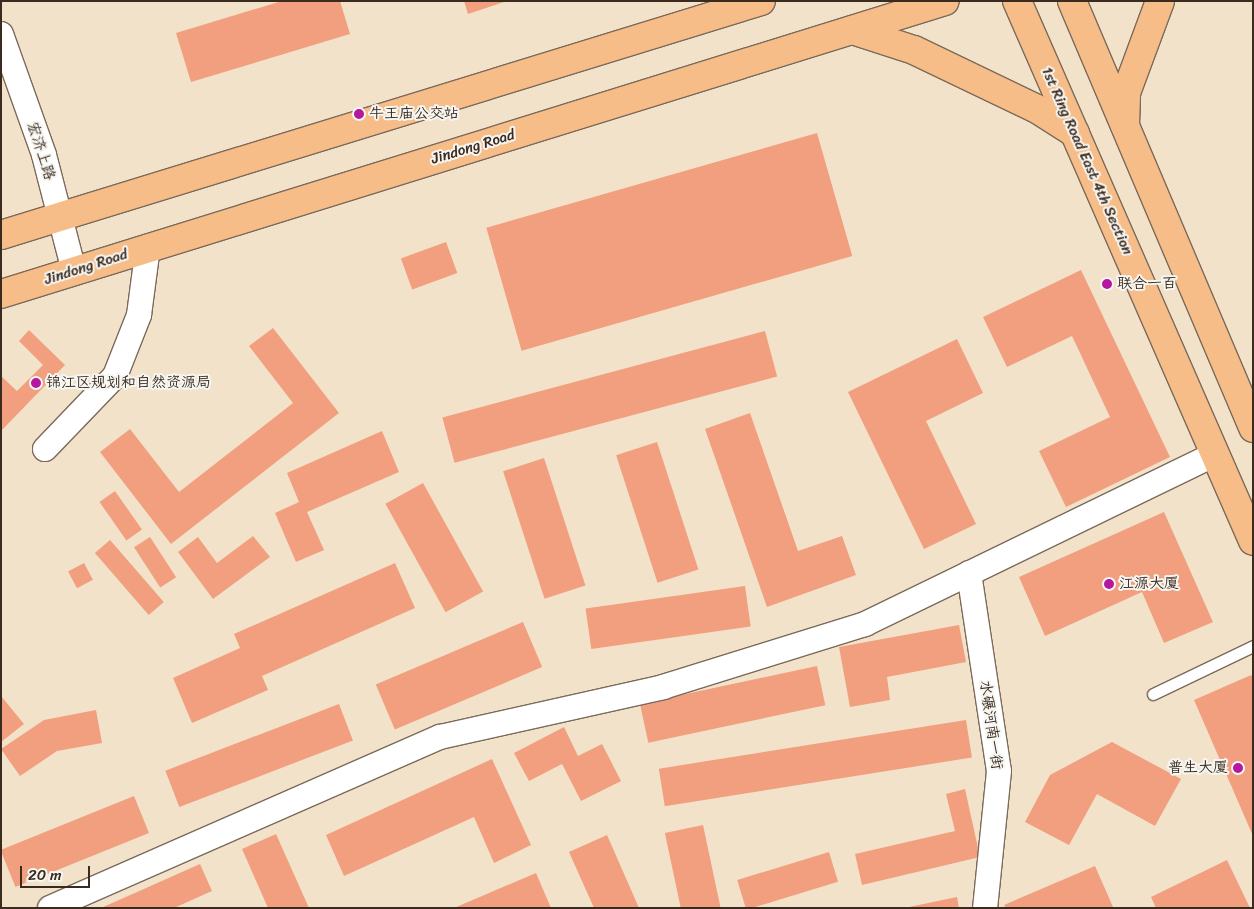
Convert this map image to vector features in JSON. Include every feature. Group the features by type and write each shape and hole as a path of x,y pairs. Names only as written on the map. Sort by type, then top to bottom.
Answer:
{"main road":[{"path":"1,235 761,1"},
{"name":"Jindong Road","path":"1,294 945,1"},
{"name":"1st Ring Road East 4th Section","path":"1017,1 1253,541"},
{"path":"1072,1 1253,428"},
{"path":"1125,129 1126,93 1160,1"},
{"path":"852,30 914,50 1038,108 1075,134"}],"street":[{"name":"宏济上路","path":"1,34 44,155 74,271"},
{"path":"45,449 115,376 139,315 148,247"},
{"path":"50,908 440,737 663,687 866,624 1215,454"},
{"name":"水碾河南一街","path":"970,573 999,771 985,908"}],"lane":[{"path":"1153,694 1253,646"}],"building":[{"path":"282,1 340,1 350,34 191,82 176,33"},
{"path":"464,1 504,1 504,2 468,14"},
{"path":"817,133 852,256 522,351 486,228"},
{"path":"446,242 457,273 412,289 401,258"},
{"path":"1081,270 1170,457 1066,507 1039,451 1110,417 1072,336 1007,367 983,317"},
{"path":"273,328 339,413 171,544 100,452 130,429 179,492 293,403 249,346"},
{"name":"锦江区规划和自然资源局","path":"29,330 65,365 1,431 1,376 17,391 43,365 19,341"},
{"path":"765,331 777,376 455,463 442,417"},
{"path":"957,339 983,393 926,421 976,524 924,549 848,392"},
{"path":"750,413 798,551 842,536 856,575 767,607 705,429"},
{"path":"382,431 399,472 307,512 324,550 296,562 275,513 299,502 287,473"},
{"path":"657,442 698,569 658,583 616,455"},
{"path":"544,458 585,585 545,599 503,471"},
{"path":"423,483 483,591 446,612 385,504"},
{"path":"115,491 142,530 126,540 99,502"},
{"name":"江源大厦","path":"1164,512 1213,622 1164,643 1142,592 1045,636 1019,577"},
{"path":"253,536 270,557 213,599 178,552 198,537 217,563"},
{"path":"150,537 176,577 160,588 134,547"},
{"path":"110,540 164,602 149,615 95,553"},
{"path":"84,563 93,580 77,588 68,571"},
{"path":"395,563 415,608 262,676 268,690 192,723 173,678 240,648 234,634"},
{"path":"745,586 751,627 591,649 586,608"},
{"path":"523,622 542,667 395,730 376,685"},
{"path":"959,625 966,662 887,677 890,700 850,707 839,647"},
{"path":"817,666 825,705 648,743 640,704"},
{"name":"普生大厦","path":"1251,675 1253,678 1253,836 1194,700"},
{"path":"1,696 24,724 1,742"},
{"path":"339,704 353,740 179,807 165,771"},
{"path":"96,710 102,743 57,751 20,776 1,749 44,720"},
{"path":"966,720 972,758 665,806 659,769"},
{"path":"564,727 578,756 602,744 621,781 581,801 562,764 529,781 514,753"},
{"path":"1112,742 1181,779 1155,826 1097,794 1069,845 1025,822 1050,775"},
{"path":"492,759 531,845 494,863 474,817 344,876 326,835"},
{"path":"965,789 980,857 862,885 855,854 955,831 946,794"},
{"path":"134,796 149,833 15,887 1,850"},
{"path":"703,825 721,908 681,908 665,833"},
{"path":"276,834 309,908 268,908 242,849"},
{"path":"607,835 639,908 594,908 569,852"},
{"path":"829,852 838,882 752,908 746,908 737,880"},
{"path":"1227,860 1250,908 1156,908 1151,897"},
{"path":"200,864 212,891 174,908 101,908"},
{"path":"1095,866 1113,907 1006,908 1004,905"},
{"path":"536,873 551,908 454,908"},
{"path":"957,897 959,908 909,908 909,907"}],"place":[{"name":"牛王庙公交站","path":"359,114"},
{"name":"联合一百","path":"1107,284"},
{"name":"锦江区规划和自然资源局","path":"36,383"},
{"name":"江源大厦","path":"1109,584"},
{"name":"普生大厦","path":"1238,768"}]}
